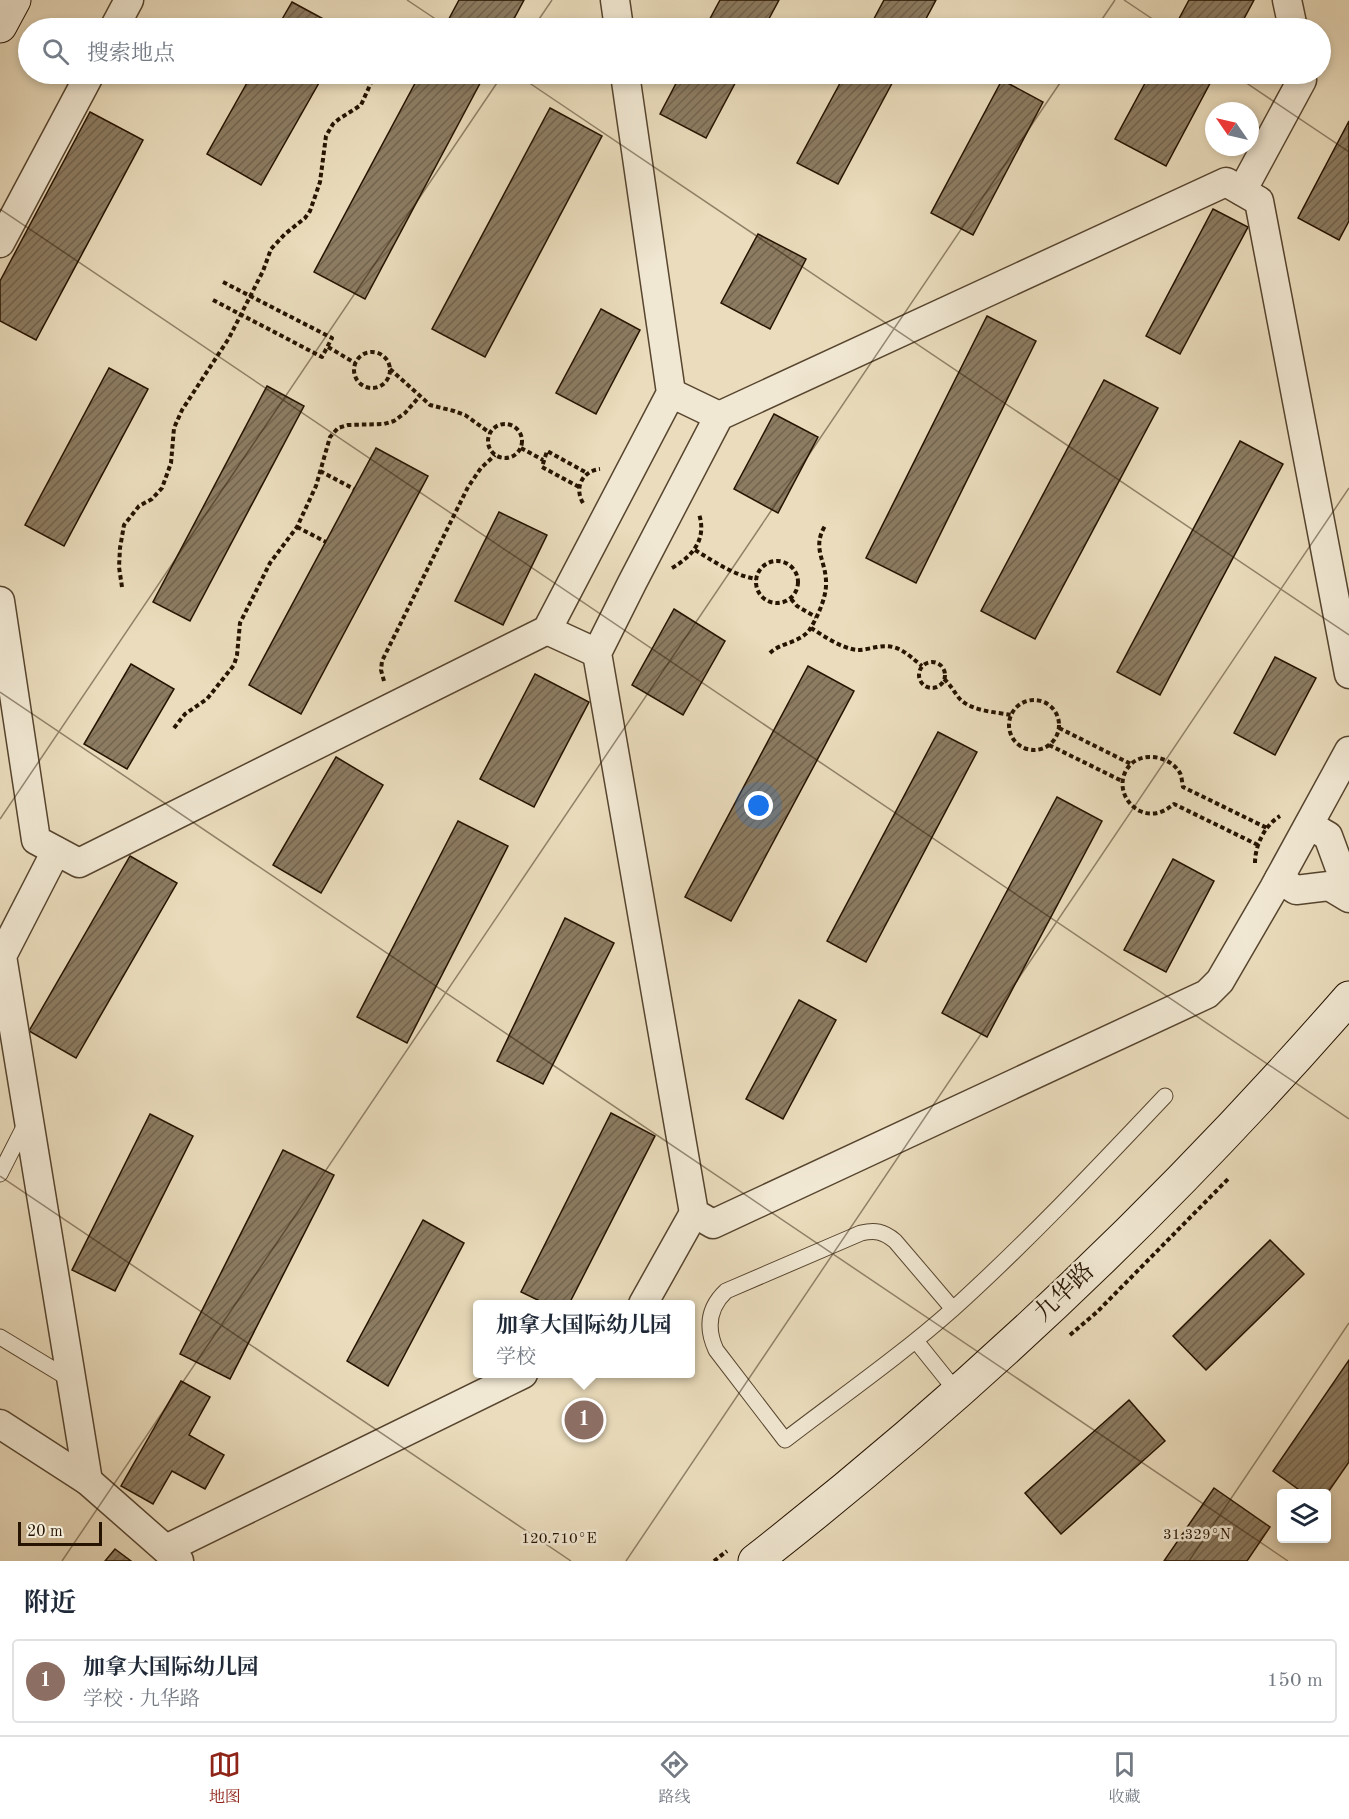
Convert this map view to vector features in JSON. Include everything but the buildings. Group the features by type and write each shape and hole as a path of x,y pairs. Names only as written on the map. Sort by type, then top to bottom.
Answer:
{"street":[{"path":"0,26 14,0"},
{"path":"119,18 129,0"},
{"path":"615,0 618,18"},
{"path":"1287,0 1291,18"},
{"path":"0,243 85,84"},
{"path":"0,601 36,840 79,863 547,630 671,393 626,84"},
{"path":"1242,191 1300,84"},
{"path":"646,1300 693,1213 597,653 719,416 1226,182 1259,201 1348,658"},
{"path":"671,393 719,416"},
{"path":"547,630 597,653"},
{"path":"693,1213 713,1224 1207,994 1220,981 1349,751"},
{"path":"1309,825 1328,836 1339,866 1349,872"},
{"path":"56,851 2,956 88,1481"},
{"path":"1279,879 1296,890 1329,886 1349,898"},
{"name":"九华路","path":"755,1561 815,1514 1042,1317 1192,1170 1349,998"},
{"path":"0,1424 88,1481 173,1555 515,1378"}],"lane":[{"path":"953,1309 895,1240 884,1232 872,1231 861,1233 726,1292 716,1300 710,1313 711,1339 716,1350 785,1440 915,1341 953,1309 1056,1211 1165,1095"},
{"path":"0,1174 28,1120"},
{"path":"0,1336 71,1380"},
{"path":"915,1341 957,1392"}],"path":[{"path":"122,587 119,567 124,525 139,506 152,499 162,488 171,463 174,428 188,401 230,338 263,271 271,249 285,234 305,219 310,211 320,182 326,136 329,130 339,119 361,105 370,84"},
{"path":"213,300 322,357 328,347 332,338 223,282"},
{"path":"328,347 355,363"},
{"path":"390,369 386,381 381,385 367,387 361,384 354,375 355,363 364,354 376,352 386,359 390,369 430,405 465,415 490,433"},
{"path":"174,728 185,714 207,699 234,665 240,623 270,563 297,527 316,486 330,437 338,428 348,425 384,424 394,421 405,413 419,397"},
{"path":"510,424 522,436 521,448 518,453 506,458 495,455 488,445 490,433 498,425 510,424"},
{"path":"521,448 543,460"},
{"path":"579,487 542,467 547,451 587,473"},
{"path":"396,706 383,678 382,661 468,487 481,468 495,455"},
{"path":"320,471 354,489"},
{"path":"770,653 802,637 811,628 816,617 826,585 818,546 825,526"},
{"path":"297,527 326,542"},
{"path":"695,550 744,577 756,579"},
{"path":"777,561 788,564 793,569 798,582 791,599 782,603 769,602 763,598 757,590 756,579 759,570 768,563 777,561"},
{"path":"791,599 797,606 816,617"},
{"path":"811,628 837,643 858,650 887,645 895,646 903,649 922,666"},
{"path":"931,662 940,665 944,670 944,679 937,687 928,688 924,686 918,675 922,666 931,662"},
{"path":"944,679 967,705 1011,715"},
{"path":"1025,702 1042,702 1055,712 1059,728 1056,738 1049,745 1034,750 1025,748 1018,744 1010,732 1011,715 1025,702"},
{"path":"1059,728 1131,764"},
{"path":"1049,745 1122,781"},
{"path":"1258,845 1174,804 1165,811 1150,814 1139,811 1128,802 1123,792 1122,781 1125,772 1131,764 1149,756 1163,759 1174,765 1181,774 1183,787 1267,828"}],"place":[{"name":"加拿大国际幼儿园","path":"584,1420"}]}
